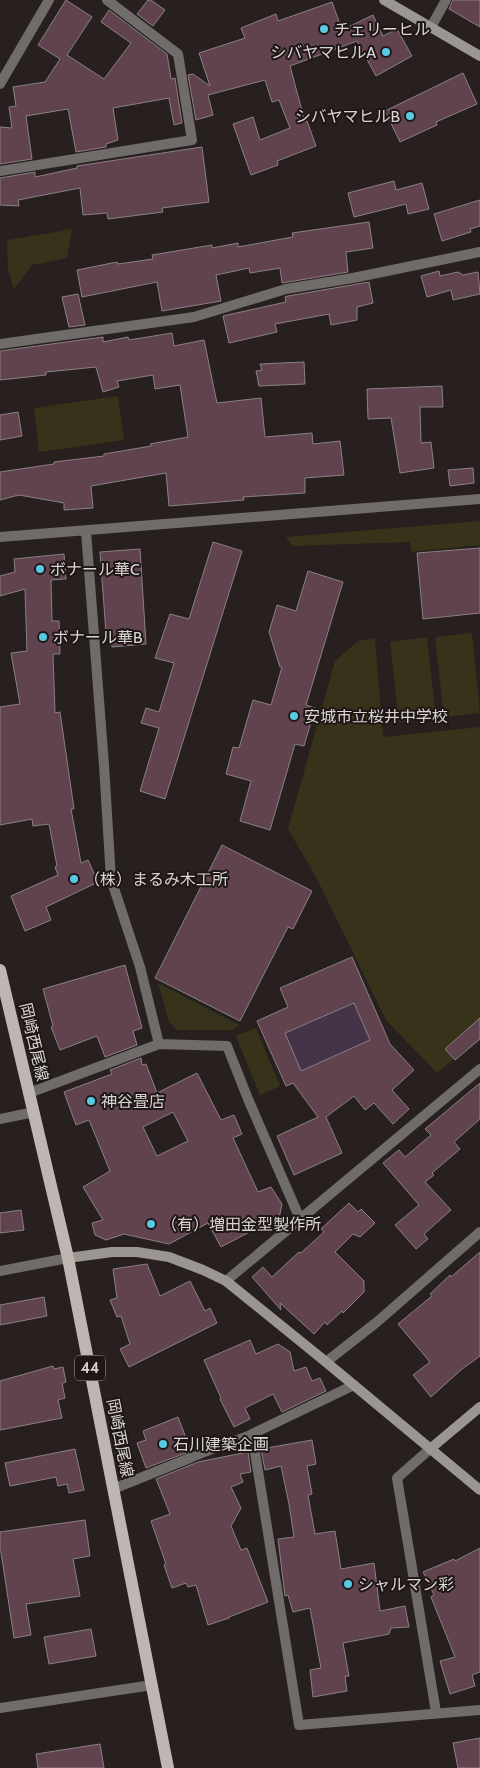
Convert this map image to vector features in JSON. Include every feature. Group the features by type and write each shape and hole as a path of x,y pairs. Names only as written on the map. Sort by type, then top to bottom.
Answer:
{"main road":[{"name":"岡崎西尾線","path":"0,970 68,1258 168,1768"}],"street":[{"path":"0,84 49,0"},
{"path":"0,171 192,140 178,54 107,0"},
{"path":"384,0 480,56"},
{"path":"431,27 446,0"},
{"path":"0,344 194,317 286,289 353,278 480,252"},
{"path":"0,537 480,499"},
{"path":"86,531 111,878 140,967 159,1044"},
{"path":"29,1093 159,1044 228,1046 248,1100 300,1219"},
{"path":"226,1281 480,1070"},
{"path":"0,1119 34,1112"},
{"path":"326,1362 377,1322 480,1232"},
{"path":"0,1271 112,1252 137,1252 170,1257 203,1270 226,1281 480,1490"},
{"path":"354,1385 252,1434 299,1725 436,1712 480,1710"},
{"path":"436,1712 397,1478 480,1407"},
{"path":"113,1489 190,1458"},
{"path":"0,1708 152,1684"}],"lane":[{"path":"190,1458 252,1434"}],"shaded area":[{"path":"72,229 67,258 32,265 14,289 8,270 7,240"},
{"path":"118,396 124,440 39,452 34,408"},
{"path":"480,521 480,545 411,552 410,542 293,546 286,537"},
{"path":"472,633 480,713 444,717 435,637"},
{"path":"427,637 436,718 399,722 390,642"},
{"path":"375,638 383,737 480,727 480,1036 437,1073 386,1020 317,879 288,829 335,661 358,641"},
{"path":"158,983 239,1025 232,1030 177,1030 169,1022"},
{"path":"354,1003 370,1040 301,1071 285,1033"},
{"path":"256,1028 280,1086 260,1095 236,1036"}],"building":[{"path":"66,0 92,17 67,55 104,79 131,43 101,22 109,10 167,54 171,79 175,78 182,123 174,125 169,98 113,108 118,140 106,144 106,147 76,152 68,109 26,116 32,159 0,164 0,127 12,128 9,107 16,106 13,87 45,82 60,59 38,45"},
{"path":"148,0 151,0 165,10 153,26 137,14"},
{"path":"453,0 480,0 480,27 449,9"},
{"path":"332,2 342,30 373,15 383,36 397,29 412,56 376,76 357,41 290,66 305,122 307,121 316,146 277,161 278,165 251,175 233,124 253,117 260,140 290,128 279,100 272,102 265,80 208,95 213,115 196,120 188,75 193,74 210,86 199,53 245,38 241,28 276,14 278,21"},
{"path":"463,73 477,104 436,122 437,125 400,142 385,111"},
{"path":"202,147 209,202 162,208 163,212 108,219 107,213 83,215 80,188 18,200 19,206 0,205 0,178 35,172 35,177 77,168 77,166"},
{"path":"394,181 396,190 422,183 429,209 408,214 406,204 354,217 348,193"},
{"path":"480,200 480,226 470,229 471,232 442,241 434,214"},
{"path":"369,222 373,248 346,252 348,272 282,283 280,268 250,273 249,268 216,275 221,301 162,311 157,282 82,297 77,270 117,262 118,264 153,259 152,255 212,245 212,248 238,243 238,247 293,237 292,233"},
{"path":"439,271 440,276 458,272 463,275 478,272 480,294 453,300 451,290 427,297 421,276"},
{"path":"369,282 373,303 357,307 357,320 331,325 329,314 275,324 277,332 229,343 223,316 286,302 285,297 288,296"},
{"path":"78,294 85,325 69,327 62,297"},
{"path":"172,333 174,346 204,340 217,403 261,398 265,437 312,433 313,444 340,441 344,475 305,478 305,493 243,497 244,500 169,506 166,473 91,486 93,508 64,510 64,503 19,495 0,500 0,472 54,464 54,462 104,456 104,454 188,437 180,385 155,389 153,375 117,381 119,387 103,392 96,367 46,372 46,375 0,380 0,351 103,337 103,342 128,337 129,340"},
{"path":"304,362 305,384 259,386 256,371 262,370 260,364"},
{"path":"442,386 443,407 420,407 421,443 431,442 434,468 400,473 391,418 368,419 367,389"},
{"path":"18,412 22,436 0,440 0,415"},
{"path":"473,468 474,483 450,486 448,470"},
{"path":"213,542 242,551 165,799 140,791 159,728 141,723 146,708 159,712 174,663 155,658 170,614 189,619"},
{"path":"480,548 480,613 423,619 417,553"},
{"path":"140,549 146,644 112,647 110,633 106,633 100,552"},
{"path":"64,554 66,579 51,580 52,621 59,621 60,654 53,654 55,713 60,712 74,809 71,809 81,863 88,860 98,882 46,907 51,920 25,931 11,896 58,875 55,867 57,866 49,824 33,826 32,819 0,825 0,707 20,704 11,653 27,651 25,589 0,596 0,576 15,572 14,559"},
{"path":"308,571 343,582 306,705 315,708 304,746 295,744 270,830 240,821 251,781 226,774 233,747 239,748 253,700 271,705 282,667 280,667 269,632 277,605 296,611"},
{"path":"222,845 312,891 293,929 288,927 240,1021 155,978"},
{"path":"352,957 390,1044 414,1070 392,1090 409,1109 393,1124 374,1103 365,1110 354,1096 326,1117 342,1153 294,1175 277,1136 318,1117 293,1083 286,1086 257,1021 288,1007 280,988","holes":["354,1003 370,1040 301,1071 285,1033"]},
{"path":"125,965 142,1028 133,1031 137,1045 105,1057 97,1036 60,1050 51,1027 53,1026 43,989"},
{"path":"480,1018 480,1039 455,1060 445,1049"},
{"path":"141,1058 142,1065 146,1064 157,1093 197,1073 221,1120 234,1115 242,1134 233,1138 258,1192 271,1187 282,1204 279,1218 221,1247 208,1223 169,1244 124,1234 106,1240 95,1235 92,1223 103,1220 83,1187 110,1171 89,1120 76,1125 64,1092 112,1074 110,1070","holes":["173,1112 188,1141 157,1156 143,1127"]},
{"path":"480,1083 480,1119 454,1142 460,1149 432,1173 434,1175 425,1182 451,1210 424,1234 428,1239 416,1249 395,1225 419,1205 383,1163 399,1150 405,1157 431,1135 425,1129"},
{"path":"349,1203 358,1212 361,1209 375,1223 360,1237 353,1234 335,1252 364,1281 364,1292 343,1313 342,1311 327,1325 325,1322 314,1334 280,1303 281,1310 252,1277 263,1267 272,1277 324,1232 321,1229"},
{"path":"21,1210 24,1230 0,1233 0,1213"},
{"path":"480,1252 480,1356 462,1369 431,1397 413,1375 430,1362 398,1324 432,1296 430,1294 450,1275 451,1277"},
{"path":"147,1264 160,1296 190,1281 205,1311 210,1308 217,1323 129,1367 120,1349 130,1344 121,1316 117,1317 110,1300 117,1298 113,1269"},
{"path":"44,1297 47,1316 0,1325 0,1305"},
{"path":"250,1340 256,1354 278,1344 290,1352 294,1371 306,1367 312,1381 320,1378 326,1391 282,1412 273,1394 245,1408 250,1419 234,1427 204,1360"},
{"path":"53,1366 54,1369 63,1367 66,1382 62,1383 65,1398 58,1400 62,1418 0,1430 0,1381"},
{"name":"石川建築企画","path":"178,1417 191,1451 146,1468 137,1443 146,1440 143,1431"},
{"path":"312,1440 316,1464 307,1466 312,1494 308,1495 315,1534 335,1531 341,1569 374,1563 380,1611 405,1606 409,1627 391,1628 389,1634 343,1643 349,1676 345,1676 347,1691 313,1697 310,1670 321,1668 310,1608 293,1612 288,1595 285,1596 278,1539 294,1537 289,1504 281,1466 265,1470 261,1449"},
{"path":"75,1449 84,1490 69,1493 67,1484 58,1486 56,1477 10,1486 5,1463"},
{"path":"248,1452 251,1472 240,1474 243,1482 231,1487 241,1508 231,1526 241,1550 247,1548 268,1602 208,1625 196,1585 188,1587 186,1583 172,1588 151,1521 170,1514 156,1479 198,1462"},
{"path":"85,1520 90,1556 73,1559 80,1596 26,1604 31,1635 14,1638 0,1552 0,1532"},
{"path":"480,1548 480,1672 472,1675 475,1686 450,1694 440,1661 455,1657 431,1597 434,1595 423,1572 454,1559 455,1561"},
{"path":"91,1629 96,1656 49,1664 44,1637"},
{"path":"480,1738 480,1768 458,1768 453,1743"},
{"path":"100,1744 104,1768 38,1768 36,1754"}],"place":[{"name":"チェリーヒル","path":"324,29"},
{"name":"シバヤマヒルA","path":"386,52"},
{"name":"シバヤマヒルB","path":"410,116"},
{"name":"ボナール華C","path":"40,569"},
{"name":"ボナール華B","path":"43,637"},
{"name":"安城市立桜井中学校","path":"294,716"},
{"name":"（株）まるみ木工所","path":"74,879"},
{"name":"神谷畳店","path":"91,1101"},
{"name":"（有）増田金型製作所","path":"151,1224"},
{"name":"石川建築企画","path":"163,1444"},
{"name":"シャルマン彩","path":"348,1584"}]}
